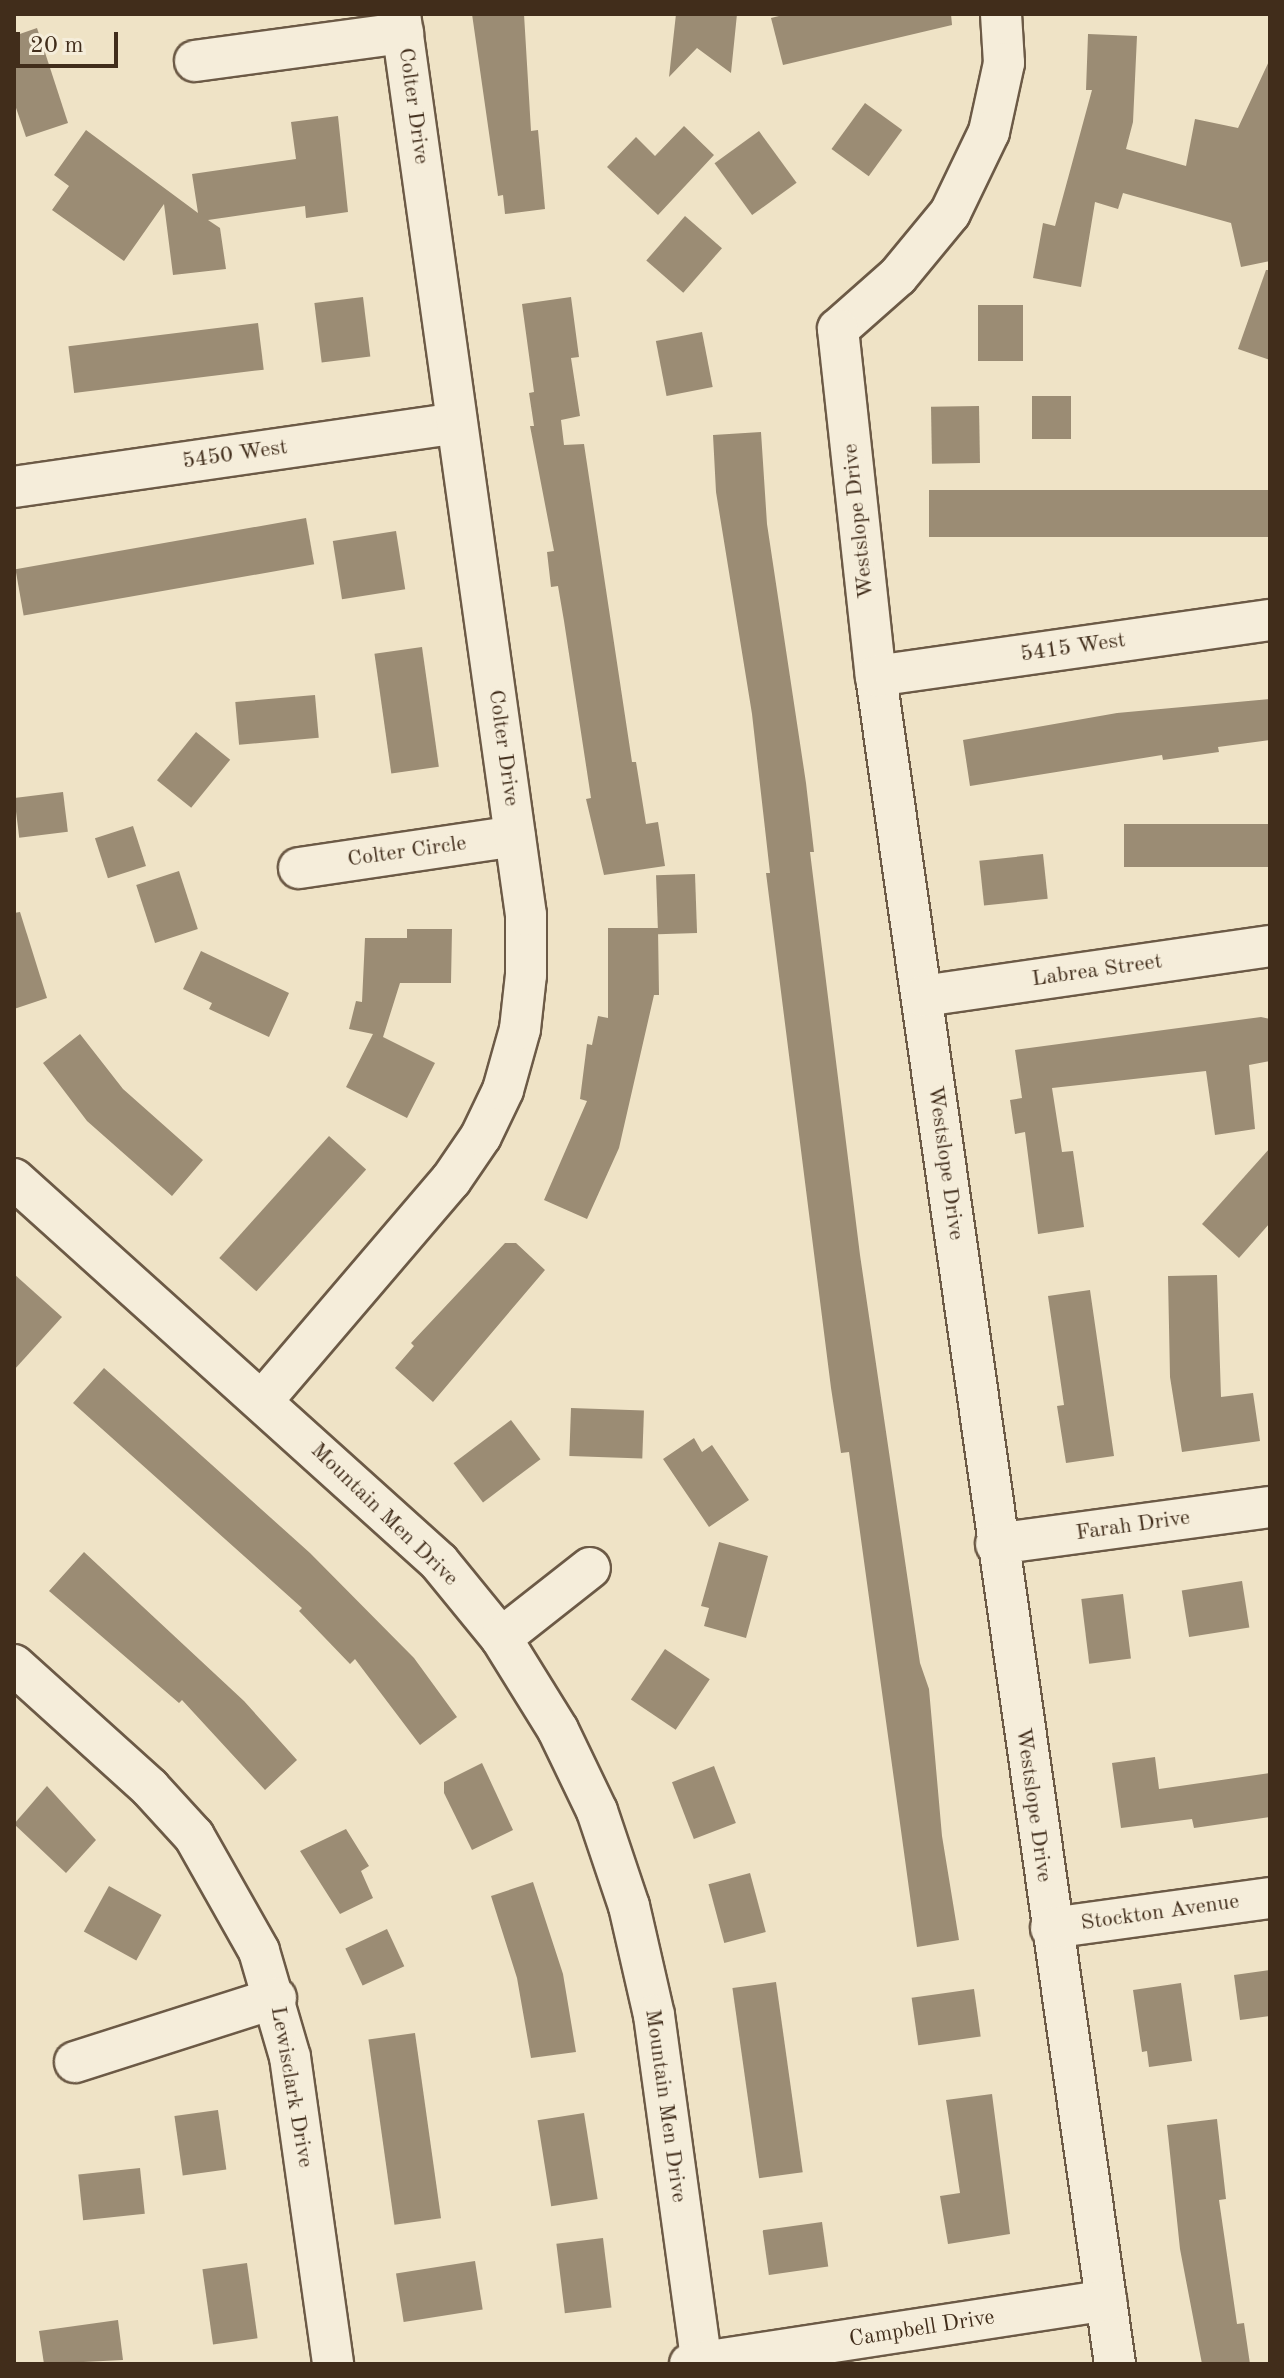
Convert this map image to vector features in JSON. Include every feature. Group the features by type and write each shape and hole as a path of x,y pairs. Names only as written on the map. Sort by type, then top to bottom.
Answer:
{"street":[{"name":"Westslope Drive","path":"1001,14 1004,63 989,132 950,213 898,276 838,329 876,676 923,996 996,1544 1115,2364"},
{"path":"195,61 402,24"},
{"name":"Colter Drive","path":"262,1401 451,1180 481,1136 503,1090 520,1029 526,975 526,915 402,24"},
{"name":"5450 West","path":"14,487 456,423"},
{"name":"5415 West","path":"876,676 1270,620"},
{"name":"Colter Circle","path":"299,868 515,836"},
{"name":"Labrea Street","path":"923,996 1270,946"},
{"name":"Mountain Men Drive","path":"14,1179 439,1562 501,1638 564,1744 597,1811 629,1906 654,2015 698,2363"},
{"name":"Farah Drive","path":"996,1544 1270,1507"},
{"path":"501,1638 590,1568"},
{"name":"Lewisclark Drive","path":"14,1665 150,1788 194,1836 236,1903 276,1998 290,2057 333,2364"},
{"name":"Stockton Avenue","path":"1051,1928 1270,1898"},
{"path":"75,2062 276,1998"},
{"name":"Campbell Drive","path":"698,2363 1106,2300"}],"building":[{"path":"472,14 524,14 531,131 538,130 545,209 505,214 503,195 498,196"},
{"path":"676,14 737,14 731,73 697,48 669,77"},
{"path":"787,14 951,14 952,25 783,65 771,18"},
{"path":"37,28 68,123 26,137 14,102 14,36"},
{"path":"1088,34 1137,36 1133,122 1126,149 1186,166 1195,119 1238,128 1270,59 1270,261 1241,267 1231,223 1123,193 1118,209 1095,202 1081,287 1033,278 1043,223 1055,226 1092,90 1086,90"},
{"path":"865,103 902,130 869,176 831,149"},
{"path":"338,116 348,212 306,218 305,206 208,220 220,228 226,269 173,275 164,204 124,261 52,210 69,186 54,175 86,130 198,213 192,174 296,159 291,122"},
{"path":"684,126 714,155 658,215 607,167 636,137 655,156"},
{"path":"759,131 797,183 752,215 715,163"},
{"path":"685,216 722,248 683,293 646,261"},
{"path":"1266,270 1270,270 1270,360 1238,349"},
{"path":"363,297 370,357 322,363 314,303"},
{"path":"571,297 579,357 571,358 580,416 561,420 564,445 584,444 632,762 636,762 646,824 658,822 665,866 604,875 586,799 591,798 558,586 551,587 547,552 554,551 530,426 534,426 529,393 534,392 522,304"},
{"path":"978,305 1023,305 1023,361 978,361"},
{"path":"258,323 264,370 74,393 68,346"},
{"path":"702,332 713,387 667,396 656,341"},
{"path":"1032,396 1071,396 1071,439 1032,439"},
{"path":"979,406 980,463 932,464 931,407"},
{"path":"761,432 767,524 806,783 814,852 810,852 860,1255 920,1663 929,1689 942,1836 959,1940 917,1947 849,1452 841,1453 831,1388 766,873 770,873 752,714 716,492 713,435"},
{"path":"929,490 1270,490 1270,537 929,537"},
{"path":"306,518 314,564 24,616 15,569"},
{"path":"396,531 405,589 342,599 333,541"},
{"path":"422,647 439,767 391,774 374,654"},
{"path":"315,695 319,738 239,745 235,702"},
{"path":"1270,699 1270,740 1218,747 1219,752 1163,760 1162,755 970,786 963,740 1117,713"},
{"path":"196,732 230,760 191,808 157,780"},
{"path":"63,792 68,832 19,838 14,798"},
{"path":"1124,824 1270,824 1270,867 1124,867"},
{"path":"133,826 146,866 108,878 95,838"},
{"path":"1043,854 1048,899 984,905 979,861"},
{"path":"179,871 198,929 155,943 136,885"},
{"path":"695,874 697,933 658,934 656,875"},
{"path":"20,912 47,998 14,1009 14,913"},
{"path":"608,928 658,928 659,995 654,995 619,1148 587,1219 544,1200 587,1101 580,1099 587,1044 592,1045 598,1016 608,1018"},
{"path":"407,929 452,929 451,983 400,983 383,1037 435,1063 407,1118 346,1087 373,1034 349,1029 356,1001 362,1002 365,938 407,938"},
{"path":"201,951 289,993 269,1037 209,1009 212,1003 183,989"},
{"path":"1261,1017 1270,1019 1270,1061 1249,1065 1255,1129 1215,1135 1206,1071 1052,1088 1062,1152 1073,1151 1084,1227 1038,1234 1025,1132 1015,1134 1010,1100 1022,1098 1015,1050"},
{"path":"80,1034 123,1089 203,1160 172,1196 87,1121 43,1063"},
{"path":"329,1136 366,1169 256,1291 219,1258"},
{"path":"1270,1148 1270,1223 1239,1258 1202,1224"},
{"path":"505,1243 516,1243 545,1270 433,1402 395,1368 414,1346 411,1343"},
{"path":"14,1274 62,1317 14,1370"},
{"path":"1217,1275 1221,1397 1253,1393 1260,1441 1182,1452 1170,1377 1168,1276"},
{"path":"1090,1290 1114,1456 1066,1463 1057,1406 1064,1405 1048,1296"},
{"path":"104,1368 310,1553 414,1658 457,1717 420,1745 355,1659 350,1664 299,1611 302,1608 73,1403"},
{"path":"571,1408 644,1411 642,1459 569,1456"},
{"path":"511,1420 540,1459 483,1502 453,1463"},
{"path":"694,1438 702,1452 712,1445 749,1500 709,1527 663,1459"},
{"path":"719,1542 768,1556 746,1638 704,1626 709,1608 701,1606"},
{"path":"84,1552 244,1701 297,1760 265,1790 182,1700 179,1703 49,1591"},
{"path":"1242,1581 1249,1627 1189,1637 1182,1591"},
{"path":"1123,1594 1131,1659 1089,1664 1081,1599"},
{"path":"665,1649 710,1679 676,1730 631,1700"},
{"path":"1155,1757 1159,1789 1270,1773 1270,1817 1194,1828 1192,1819 1121,1828 1112,1763"},
{"path":"482,1763 513,1830 472,1850 444,1793 444,1782"},
{"path":"714,1766 736,1823 694,1839 672,1782"},
{"path":"47,1786 96,1840 66,1873 14,1824"},
{"path":"346,1829 369,1866 361,1871 373,1898 340,1914 300,1851"},
{"path":"750,1873 766,1932 724,1943 708,1884"},
{"path":"533,1882 563,1974 576,2052 531,2058 517,1978 491,1896"},
{"path":"109,1886 161,1915 136,1961 84,1931"},
{"path":"387,1929 404,1966 363,1986 345,1948"},
{"path":"1270,1970 1270,2016 1240,2020 1234,1975"},
{"path":"776,1982 803,2172 759,2178 732,1988"},
{"path":"1181,1983 1192,2061 1149,2067 1147,2051 1142,2052 1133,1990"},
{"path":"974,1989 981,2037 918,2045 912,1998"},
{"path":"415,2033 441,2218 394,2225 368,2040"},
{"path":"992,2094 1010,2234 948,2244 940,2196 960,2193 946,2100"},
{"path":"218,2110 226,2169 183,2176 174,2116"},
{"path":"584,2113 598,2199 551,2206 538,2120"},
{"path":"1217,2119 1226,2199 1219,2200 1237,2324 1244,2323 1250,2364 1202,2364 1180,2249 1167,2125"},
{"path":"140,2168 145,2214 83,2220 78,2174"},
{"path":"822,2222 828,2267 769,2275 763,2230"},
{"path":"603,2238 612,2307 565,2313 556,2244"},
{"path":"475,2261 483,2309 404,2322 396,2274"},
{"path":"247,2263 258,2338 213,2345 202,2269"},
{"path":"118,2320 123,2360 44,2364 39,2331"}]}
